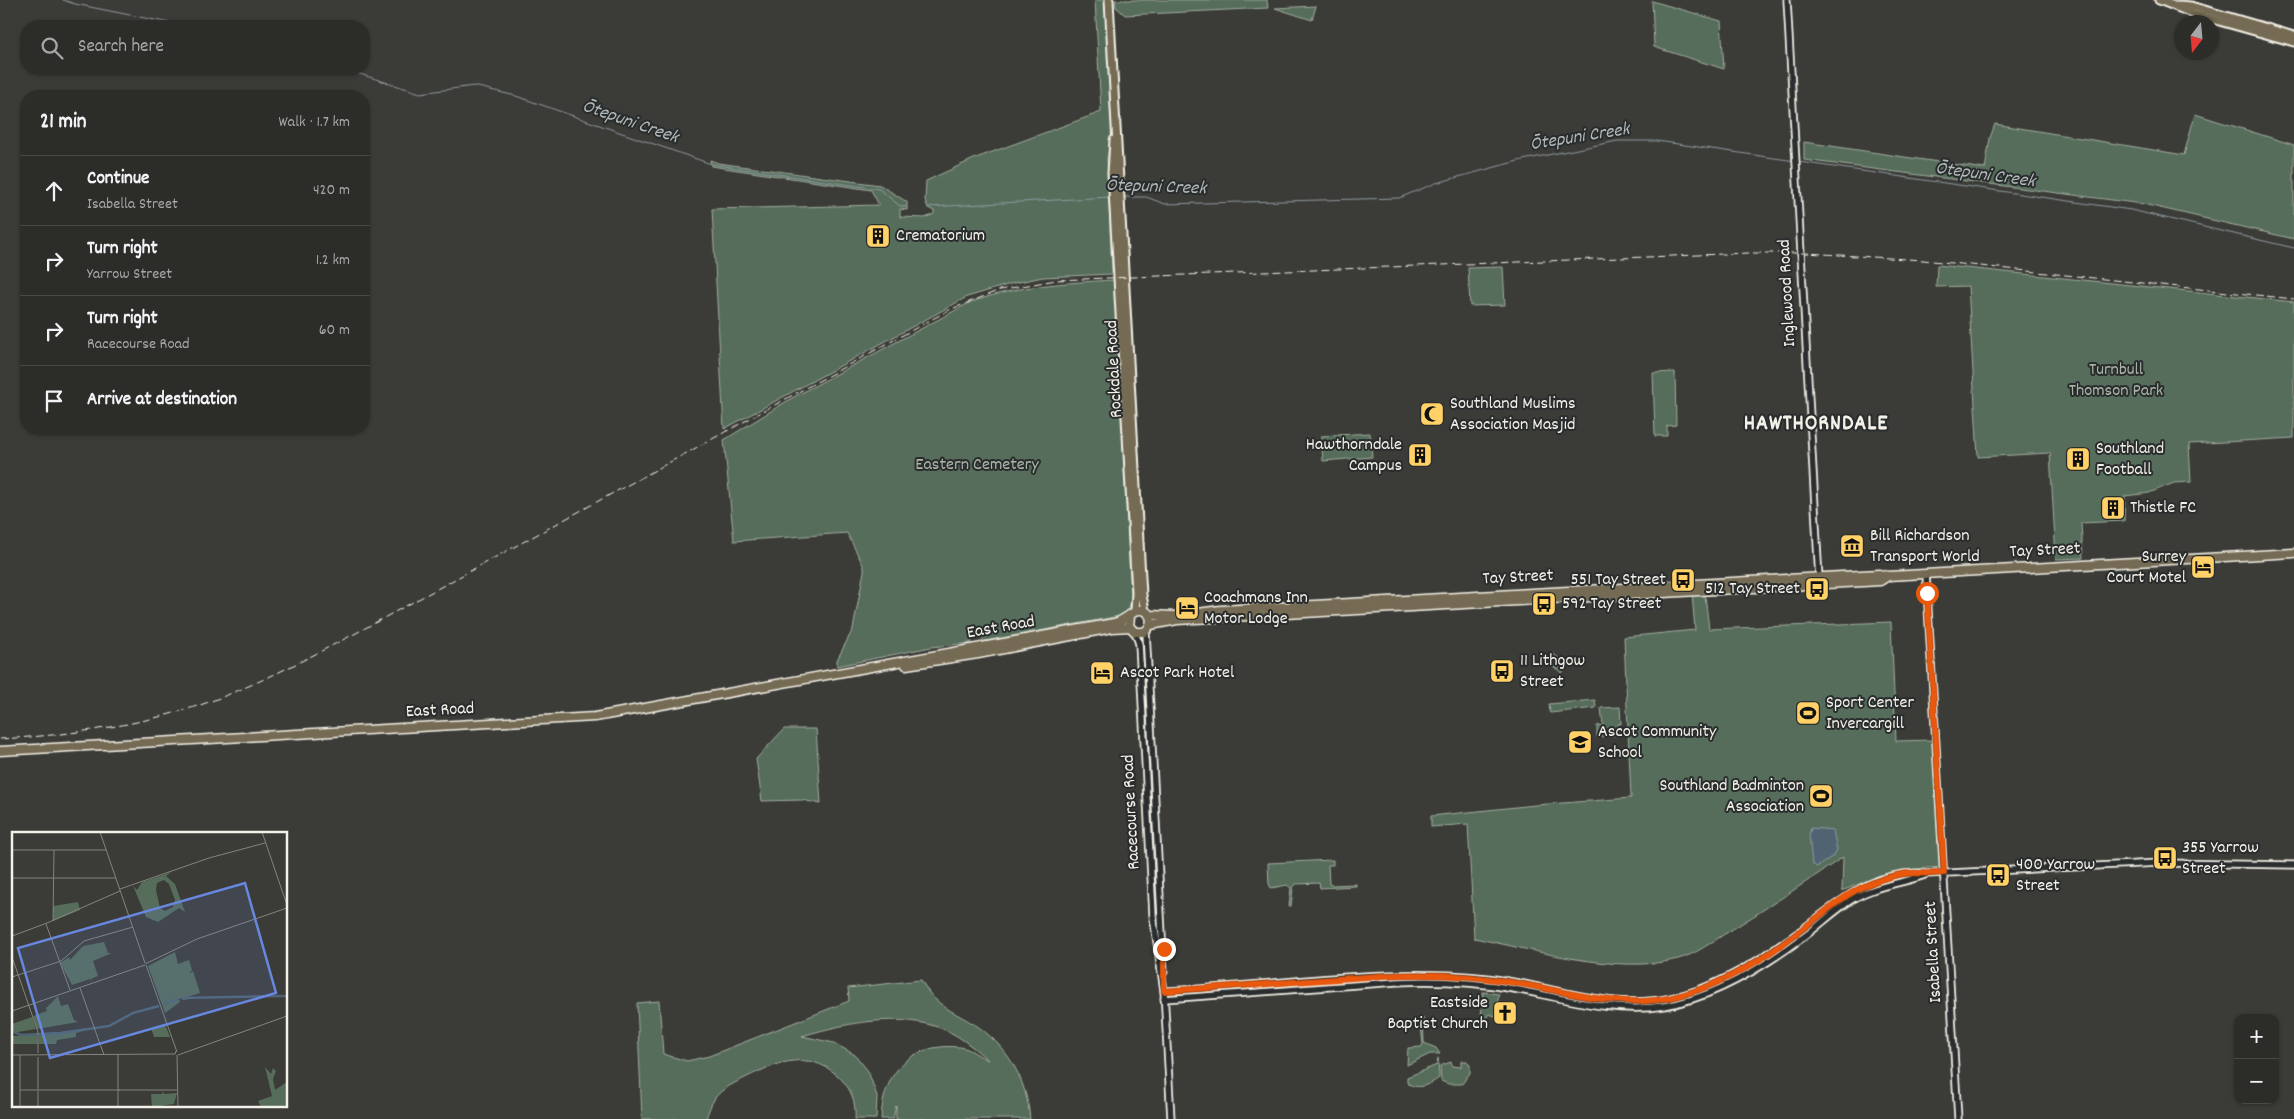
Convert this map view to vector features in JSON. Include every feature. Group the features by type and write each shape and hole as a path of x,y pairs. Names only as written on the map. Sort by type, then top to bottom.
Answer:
{"highway":[{"name":"Tay Street","path":"1151,625 1172,620 1820,581 1880,574 1888,576 2294,553"},
{"name":"Tay Street","path":"1132,614 1147,613 1174,616 1221,610 1675,589"},
{"path":"1146,631 1151,625 1147,613"},
{"path":"1132,614 1133,630"},
{"name":"East Road","path":"877,667 894,662 1114,624 1132,614"},
{"name":"East Road","path":"0,751 595,717 877,667 940,660 1112,628 1146,631"}],"main road":[{"name":"Rockdale Road","path":"1109,0 1116,124 1112,166 1117,196 1142,596 1147,613"},
{"path":"2159,0 2176,5 2194,14 2294,42"},
{"path":"2176,5 2191,6 2294,36"},
{"name":"Rockdale Road","path":"1131,440 1136,594 1132,614"}],"street":[{"name":"Inglewood Road","path":"1787,0 1820,581"},
{"name":"Isabella Street","path":"1926,574 1958,1119"},
{"name":"Racecourse Road","path":"1133,630 1139,644 1151,881 1156,948 1164,991"},
{"name":"Racecourse Road","path":"1146,631 1171,1119"},
{"path":"1164,991 1390,976 1435,975 1506,981 1605,1001 1637,1002 1659,1000 1691,992 1745,967 1778,947 1838,901 1862,887 1895,876 1913,873 1927,874 2160,863 2294,865"},
{"path":"1164,999 1428,981 1489,985 1601,1006 1632,1008 1666,1006 1701,995 1752,971 1782,953 1836,910 1862,894 1878,887 1927,874"},
{"path":"1151,881 1159,880"}],"green space":[{"path":"1095,0 1105,0 1112,133 1107,158 1112,274 1043,277 1014,283 967,297 724,429 712,209 879,205 871,190 711,166 710,160 718,163 880,185 907,202 907,210 900,209 900,217 925,218 934,214 934,211 928,208 925,200 926,181 976,158 1101,112"},
{"path":"1115,0 1267,0 1268,8 1125,15 1116,7"},
{"path":"1652,1 1721,21 1724,69 1654,47"},
{"path":"1316,6 1312,20 1275,8"},
{"path":"2195,114 2294,145 2294,239 2143,204 1804,160 1804,142 1985,169 1990,138 1995,124 2184,155"},
{"name":"Turnbull Thomson Park","path":"1937,265 2294,302 2294,438 2189,444 2191,482 2174,483 2149,493 2125,496 2124,521 2081,523 2083,558 2056,559 2050,453 1978,457 1968,286 1936,287"},
{"path":"1503,267 1505,305 1470,306 1468,268"},
{"name":"Eastern Cemetery","path":"1114,280 1131,596 1129,609 1119,616 985,641 981,638 973,639 971,643 931,647 837,666 837,660 853,629 864,571 864,567 847,533 734,541 724,440 792,398 969,303 1005,292 1023,289 1058,284"},
{"path":"1675,372 1676,425 1667,426 1667,436 1655,436 1653,373"},
{"path":"1370,433 1372,457 1323,461 1321,436"},
{"path":"1692,594 1705,595 1709,629 1891,622 1896,741 1933,740 1941,867 1914,869 1880,875 1842,891 1843,857 1772,905 1697,951 1678,959 1654,963 1603,963 1474,938 1468,824 1431,827 1431,816 1535,805 1631,798 1624,637 1695,630"},
{"path":"1552,653 1568,665 1562,673 1546,661"},
{"path":"1595,700 1596,708 1550,713 1549,704"},
{"path":"1620,707 1621,724 1618,724 1619,735 1597,737 1597,726 1603,725 1601,708"},
{"path":"784,729 816,729 821,804 802,800 762,801 756,759"},
{"path":"1333,860 1333,865 1328,865 1329,884 1356,884 1356,886 1320,888 1319,883 1296,884 1293,888 1291,906 1289,906 1291,888 1287,885 1271,888 1269,884 1268,863"},
{"path":"921,980 931,995 940,1003 980,1028 1000,1046 1021,1080 1030,1119 896,1119 896,1106 893,1119 881,1119 887,1087 903,1063 914,1055 928,1049 960,1047 988,1060 957,1036 939,1028 901,1020 840,1026 802,1036 834,1043 855,1055 868,1071 877,1096 876,1119 855,1119 855,1106 852,1095 842,1080 826,1067 804,1061 793,1061 770,1067 722,1091 715,1098 706,1119 642,1119 637,1003 659,1001 663,1054 687,1061 709,1056 849,1001 848,988"},
{"path":"1483,992 1499,994 1495,1016 1489,1014 1486,1018 1481,1017"},
{"path":"1420,1017 1423,1017 1424,1043 1436,1048 1440,1054 1430,1054 1407,1065 1408,1048 1421,1047 1423,1044"},
{"path":"1438,1058 1439,1078 1420,1087 1407,1083 1407,1077 1437,1065"},
{"path":"1461,1061 1467,1061 1470,1065 1470,1073 1462,1084 1448,1084 1441,1081 1440,1066 1451,1062 1452,1066 1461,1067"}],"water":[{"path":"1811,828 1833,830 1837,850 1833,856 1817,867 1812,864 1809,835"}],"waterway":[{"name":"Ōtepuni Creek","path":"63,0 155,20"},
{"name":"Ōtepuni Creek","path":"363,75 420,93 474,86 516,96 711,164 879,189 900,206 907,207"},
{"name":"Ōtepuni Creek","path":"1122,197 1146,197 1165,204 1399,198 1436,183 1518,161 1617,141 1657,141 1795,161"},
{"name":"Ōtepuni Creek","path":"1799,162 2131,210 2294,248"},
{"name":"Ōtepuni Creek","path":"929,207 1110,197"}],"railway":[{"path":"0,739 78,732 155,718 226,696 264,679 358,632 949,310 1000,290 1056,280 1749,253 1806,253 1923,260 2294,299"}],"place":[{"name":"Crematorium","path":"878,236"},
{"name":"Southland Muslims Association Masjid","path":"1432,414"},
{"name":"Hawthorndale Campus","path":"1420,455"},
{"name":"Southland Football","path":"2078,459"},
{"name":"Thistle FC","path":"2113,508"},
{"name":"Bill Richardson Transport World","path":"1852,546"},
{"name":"Surrey Court Motel","path":"2203,567"},
{"name":"551 Tay Street","path":"1683,580"},
{"name":"512 Tay Street","path":"1817,589"},
{"name":"592 Tay Street","path":"1544,604"},
{"name":"Coachmans Inn Motor Lodge","path":"1187,608"},
{"name":"11 Lithgow Street","path":"1502,671"},
{"name":"Ascot Park Hotel","path":"1102,673"},
{"name":"Sport Center Invercargill","path":"1808,713"},
{"name":"Ascot Community School","path":"1580,742"},
{"name":"Southland Badminton Association","path":"1821,796"},
{"name":"355 Yarrow Street","path":"2165,858"},
{"name":"400 Yarrow Street","path":"1998,875"},
{"name":"Eastside Baptist Church","path":"1505,1013"}],"district":[{"name":"HAWTHORNDALE","path":"1816,424"}],"route":[{"path":"1164,949 1164,991 1396,975 1435,975 1493,979 1576,996 1637,1002 1671,998 1710,984 1768,954 1801,931 1838,901 1862,887 1885,878 1913,873 1944,873 1927,593"}]}
